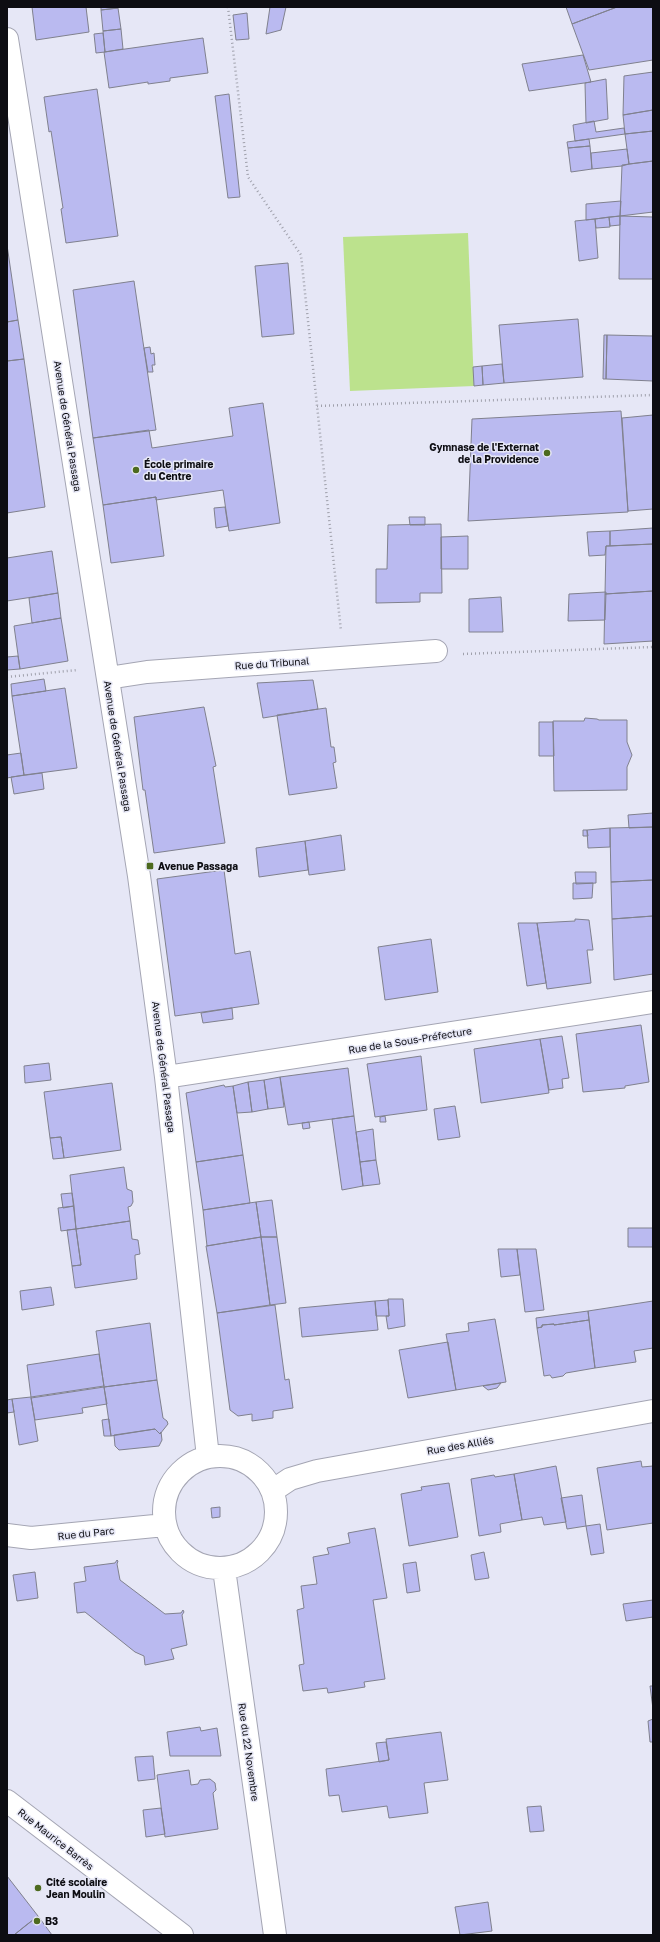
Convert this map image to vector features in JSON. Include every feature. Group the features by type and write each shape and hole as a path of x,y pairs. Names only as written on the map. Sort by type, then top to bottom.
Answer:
{"street":[{"name":"Avenue de Général Passaga","path":"7,39 138,876 166,1077 208,1457"},
{"name":"Rue du Tribunal","path":"107,672 147,672 436,651"},
{"name":"Rue de la Sous-Préfecture","path":"166,1077 653,1002"},
{"name":"Rue des Alliés","path":"272,1491 290,1479 317,1471 653,1411"},
{"path":"228,1456 246,1462 261,1474 272,1491 276,1511 273,1532 262,1550 244,1563 224,1569 204,1566 186,1558 172,1543 165,1525 164,1502 172,1481 188,1466 208,1457 228,1456"},
{"name":"Rue du Parc","path":"7,1535 30,1538 165,1525"},
{"name":"Rue du 22 Novembre","path":"224,1569 275,1935"},
{"name":"Rue Maurice Barrès","path":"7,1801 182,1935"}],"path":[{"path":"228,7 248,177 301,255 343,658"},
{"path":"317,406 653,395"},
{"path":"436,651 470,655 653,647"},
{"path":"7,677 107,672"}],"green space":[{"path":"468,233 474,386 350,391 343,237"}],"building":[{"path":"32,7 86,7 89,32 36,40"},
{"path":"101,7 118,7 118,8 101,10"},
{"path":"270,7 286,7 281,30 266,34"},
{"path":"566,7 617,7 572,24"},
{"path":"617,7 653,7 653,60 589,70 572,24"},
{"path":"118,8 121,29 103,31 101,10"},
{"path":"247,13 249,39 236,40 233,15"},
{"path":"121,29 123,49 105,52 103,31"},
{"path":"103,33 105,52 96,53 94,34"},
{"path":"203,38 208,73 170,78 170,81 148,84 148,82 109,88 104,52"},
{"path":"583,55 591,82 529,91 522,64"},
{"path":"653,72 653,110 623,115 624,76"},
{"path":"606,79 608,119 586,123 585,83"},
{"path":"97,89 118,236 66,243 61,209 63,208 44,97"},
{"path":"229,94 240,197 228,198 215,96"},
{"path":"653,110 653,131 625,134 623,115"},
{"path":"594,121 596,132 624,128 625,134 575,141 573,125"},
{"path":"653,131 653,161 629,164 625,134"},
{"path":"589,139 590,146 568,148 567,142"},
{"path":"590,146 592,169 571,172 568,148"},
{"path":"627,149 629,164 592,169 591,153"},
{"path":"653,161 653,212 620,216 622,165"},
{"path":"621,201 620,216 586,220 586,204"},
{"path":"620,216 653,217 653,279 619,279"},
{"path":"620,216 620,225 610,226 609,217"},
{"path":"609,217 610,227 596,228 595,219"},
{"path":"595,219 598,258 579,261 575,221"},
{"path":"7,245 18,320 7,322"},
{"path":"288,263 294,334 262,337 255,266"},
{"path":"134,281 156,430 93,438 73,290"},
{"path":"578,319 583,377 504,383 499,325"},
{"path":"18,320 24,359 7,361 7,322"},
{"path":"604,335 607,335 606,379 603,379"},
{"path":"607,335 653,336 653,381 606,379"},
{"path":"150,347 151,354 154,353 155,365 152,365 153,372 148,372 144,348"},
{"path":"24,359 45,507 7,513 7,361"},
{"path":"502,364 504,383 483,385 482,366"},
{"path":"482,366 483,385 474,386 473,367"},
{"path":"263,403 280,523 229,531 223,490 156,500 156,497 103,505 93,438 149,430 152,448 233,436 229,408"},
{"name":"Gymnase de l'Externat de la Providence","path":"621,411 628,512 468,521 472,419"},
{"path":"653,415 653,509 628,511 622,418"},
{"path":"156,497 164,556 111,563 103,505"},
{"path":"225,507 228,526 216,528 214,508"},
{"path":"409,517 425,517 425,525 410,525"},
{"path":"441,524 442,593 420,593 420,602 376,603 376,569 387,569 388,525"},
{"path":"653,528 653,544 610,546 610,531"},
{"path":"610,531 610,546 606,546 605,555 589,556 587,532"},
{"path":"468,536 468,569 441,569 441,537"},
{"path":"653,544 653,591 605,594 606,546"},
{"path":"52,551 58,593 7,601 7,558"},
{"path":"653,591 653,641 604,644 605,594"},
{"path":"606,592 605,620 568,621 569,594"},
{"path":"58,593 61,618 32,623 29,598"},
{"path":"501,597 503,632 469,632 469,599"},
{"path":"61,618 68,661 20,669 14,626"},
{"path":"18,656 20,669 7,670 7,657"},
{"path":"44,679 46,691 12,696 11,684"},
{"path":"313,680 318,709 263,718 257,683"},
{"path":"65,688 77,768 24,775 12,696"},
{"path":"204,707 216,766 213,767 225,843 154,853 145,790 143,790 134,717"},
{"path":"326,708 331,747 334,747 336,762 333,763 337,788 289,795 277,715"},
{"path":"585,718 599,720 627,720 627,742 632,755 627,767 627,790 554,791 553,721 584,721"},
{"path":"539,722 553,722 554,756 539,756"},
{"path":"21,753 24,775 7,778 7,755"},
{"path":"42,773 44,789 14,794 11,777"},
{"path":"653,813 653,827 629,828 628,815"},
{"path":"653,827 653,880 611,882 610,828"},
{"path":"610,828 610,847 588,848 587,830"},
{"path":"583,830 587,830 588,836 583,836"},
{"path":"341,835 345,870 309,875 305,841"},
{"path":"305,841 308,870 259,877 256,848"},
{"path":"224,870 235,954 250,951 259,1004 175,1016 157,879"},
{"path":"575,872 596,872 596,883 576,884"},
{"path":"653,880 653,916 612,919 611,882"},
{"path":"573,883 593,883 592,898 573,899"},
{"path":"653,916 653,974 614,980 612,919"},
{"path":"575,919 589,920 593,950 587,950 591,983 547,989 537,923 575,921"},
{"path":"518,923 537,923 546,983 527,986"},
{"path":"431,939 438,992 385,1000 378,947"},
{"path":"232,1008 233,1019 203,1023 201,1013"},
{"path":"641,1025 649,1082 625,1086 625,1088 583,1092 576,1034"},
{"path":"562,1036 569,1078 562,1079 563,1088 549,1090 540,1039"},
{"path":"540,1039 549,1093 481,1103 474,1049"},
{"path":"421,1056 427,1110 375,1117 367,1064"},
{"path":"49,1063 51,1080 25,1083 24,1066"},
{"path":"348,1068 354,1116 288,1125 280,1077"},
{"path":"280,1077 284,1107 268,1109 264,1080"},
{"path":"264,1080 268,1109 252,1112 248,1082"},
{"path":"248,1082 252,1112 237,1113 233,1086"},
{"path":"112,1083 121,1150 64,1158 61,1137 50,1138 44,1092"},
{"path":"224,1085 225,1087 233,1086 243,1155 196,1162 186,1093"},
{"path":"455,1106 460,1137 438,1140 434,1109"},
{"path":"354,1116 363,1186 342,1190 332,1119"},
{"path":"385,1116 386,1122 380,1122 380,1117"},
{"path":"309,1122 310,1128 303,1129 302,1123"},
{"path":"373,1129 376,1160 360,1162 356,1132"},
{"path":"61,1137 64,1158 53,1159 50,1138"},
{"path":"243,1155 250,1203 203,1210 196,1162"},
{"path":"376,1160 380,1184 363,1186 360,1162"},
{"path":"124,1167 127,1189 132,1191 133,1202 131,1206 128,1207 130,1221 76,1229 70,1175"},
{"path":"72,1193 74,1206 63,1208 61,1194"},
{"path":"272,1200 277,1237 261,1237 256,1202"},
{"path":"256,1202 261,1237 207,1246 203,1210"},
{"path":"74,1206 76,1229 61,1231 58,1208"},
{"path":"130,1221 132,1239 138,1240 140,1254 135,1255 137,1279 75,1288 72,1266 81,1265 76,1229"},
{"path":"628,1228 653,1228 653,1247 628,1247"},
{"path":"76,1229 81,1265 72,1266 67,1230"},
{"path":"261,1237 277,1237 286,1303 270,1305"},
{"path":"261,1237 270,1305 217,1313 206,1246"},
{"path":"498,1249 517,1249 520,1275 501,1277"},
{"path":"517,1249 536,1249 544,1310 525,1312"},
{"path":"51,1287 54,1305 22,1310 20,1291"},
{"path":"388,1299 403,1299 405,1326 388,1329 386,1316 389,1316"},
{"path":"388,1300 389,1316 376,1316 375,1301"},
{"path":"375,1301 378,1330 302,1337 299,1308"},
{"path":"653,1301 653,1348 634,1351 636,1362 595,1368 588,1311"},
{"path":"275,1305 285,1380 289,1379 293,1408 273,1411 273,1418 252,1421 252,1414 238,1416 230,1410 217,1313"},
{"path":"588,1311 589,1320 554,1325 542,1325 542,1327 537,1328 536,1318"},
{"path":"495,1319 506,1382 456,1390 446,1334 469,1331 468,1323"},
{"path":"589,1320 595,1368 566,1373 563,1376 552,1378 550,1375 544,1376 537,1328 542,1327 542,1325 554,1325"},
{"path":"150,1323 157,1380 104,1387 96,1331"},
{"path":"448,1342 456,1390 408,1398 399,1350"},
{"path":"99,1354 104,1386 31,1397 27,1365"},
{"path":"157,1380 163,1418 168,1424 160,1434 155,1429 111,1436 104,1387"},
{"path":"501,1383 497,1388 488,1390 483,1386"},
{"path":"104,1387 107,1404 82,1408 83,1413 35,1420 31,1398"},
{"path":"31,1397 38,1441 19,1445 12,1399"},
{"path":"12,1399 14,1412 7,1413 7,1400"},
{"path":"109,1419 111,1436 104,1436 102,1420"},
{"path":"155,1429 160,1434 161,1432 162,1440 159,1446 119,1450 115,1446 114,1435"},
{"path":"641,1461 642,1467 653,1466 653,1523 607,1530 597,1468"},
{"path":"556,1466 566,1522 544,1525 542,1517 522,1520 514,1474"},
{"path":"514,1474 522,1520 500,1524 501,1532 479,1536 471,1479 494,1475 495,1477"},
{"path":"449,1483 458,1537 409,1546 401,1494 422,1490 421,1487"},
{"path":"582,1495 586,1526 567,1529 561,1498"},
{"path":"220,1507 220,1517 212,1518 211,1508"},
{"path":"600,1524 604,1553 591,1555 586,1526"},
{"path":"375,1528 387,1598 373,1600 385,1679 364,1682 365,1687 328,1693 327,1688 303,1691 299,1665 304,1664 297,1610 304,1608 301,1586 317,1584 313,1557 329,1554 327,1548 350,1543 348,1533"},
{"path":"484,1552 489,1578 475,1580 471,1555"},
{"path":"117,1560 120,1580 165,1614 181,1613 183,1610 184,1612 182,1615 187,1645 171,1649 174,1659 145,1665 144,1656 135,1652 85,1612 77,1613 74,1583 86,1581 84,1567 115,1563"},
{"path":"416,1562 420,1591 407,1593 403,1564"},
{"path":"35,1572 38,1598 17,1601 13,1575"},
{"path":"653,1600 653,1617 626,1621 623,1604"},
{"path":"650,1686 653,1686 653,1709"},
{"path":"653,1719 653,1742 650,1742 648,1721"},
{"path":"200,1727 201,1731 217,1728 221,1756 170,1756 167,1732"},
{"path":"441,1732 448,1780 424,1783 428,1813 389,1818 387,1806 342,1812 339,1795 329,1796 326,1769 389,1760 386,1739"},
{"path":"386,1742 389,1760 379,1762 376,1743"},
{"path":"153,1756 155,1779 138,1781 135,1757"},
{"path":"189,1770 191,1785 198,1784 200,1780 210,1779 215,1783 216,1790 213,1793 218,1829 165,1837 157,1775"},
{"path":"541,1806 544,1831 530,1832 527,1807"},
{"path":"161,1808 165,1834 146,1837 143,1810"},
{"path":"7,1876 38,1916 14,1935 7,1935"},
{"path":"488,1902 492,1931 460,1935 455,1907"},
{"name":"B3","path":"38,1916 52,1935 14,1935 25,1926"}],"place":[{"name":"Gymnase de l'Externat de la Providence","path":"547,453"},
{"name":"École primaire du Centre","path":"136,470"},
{"name":"Avenue Passaga","path":"150,866"},
{"name":"Cité scolaire Jean Moulin","path":"38,1888"},
{"name":"B3","path":"37,1921"}]}
